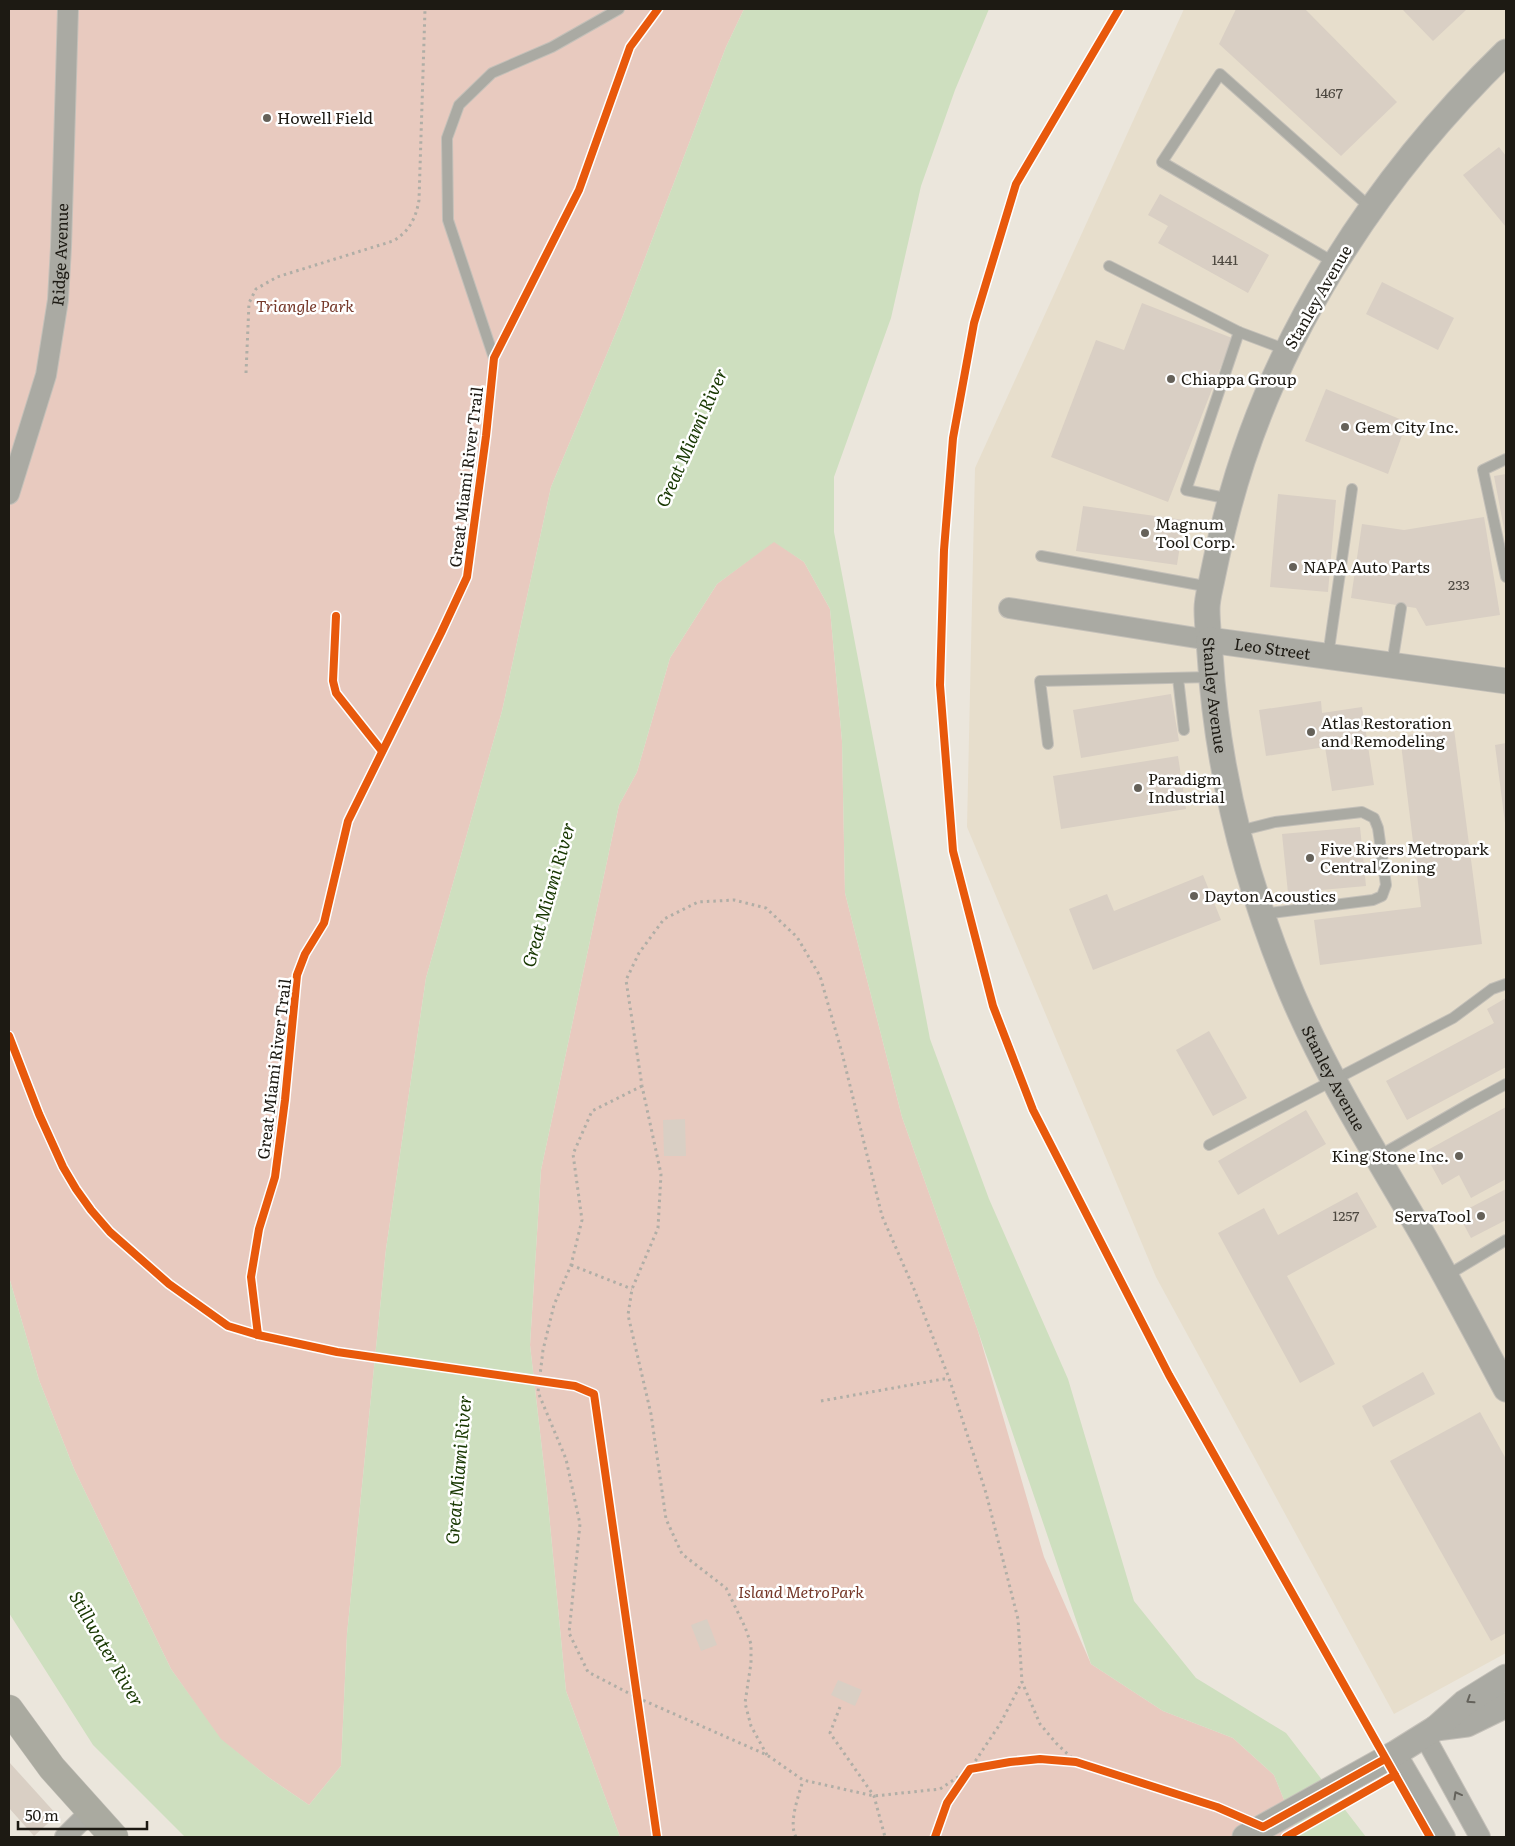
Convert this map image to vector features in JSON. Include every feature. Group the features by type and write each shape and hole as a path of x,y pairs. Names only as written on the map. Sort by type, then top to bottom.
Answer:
{"main road":[{"path":"9,1709 52,1768 114,1837"}],"street":[{"name":"Ridge Avenue","path":"9,494 13,461 46,375 58,300 68,9"},
{"name":"Stanley Avenue","path":"1506,52 1439,124 1372,209 1336,263 1287,350 1248,440 1230,499 1207,606 1211,677 1219,744 1230,802 1247,867 1293,996 1333,1080 1445,1276 1506,1388"},
{"name":"Leo Street","path":"1009,608 1209,640 1506,680"},
{"path":"1254,1832 1386,1758 1430,1731 1464,1703 1506,1677"},
{"path":"1430,1731 1467,1724 1506,1705"},
{"path":"1430,1731 1480,1837"},
{"path":"1386,1758 1445,1837"},
{"path":"65,1837 90,1812"}],"lane":[{"path":"494,358 448,220 447,138 459,104 492,73 552,48 619,9"},
{"path":"1336,263 1162,162 1220,74 1372,209"},
{"path":"1109,266 1239,332 1287,350"},
{"path":"1230,499 1186,490 1239,332"},
{"path":"1506,458 1483,470 1506,577"},
{"path":"1328,656 1352,489"},
{"path":"1041,556 1211,587"},
{"path":"1392,666 1401,608"},
{"path":"1048,744 1040,681 1211,677"},
{"path":"1178,678 1184,730"},
{"path":"1238,831 1275,822 1362,812 1374,818 1378,828 1386,885 1382,896 1373,900 1263,914"},
{"path":"1209,1145 1453,1018 1492,990 1506,984"},
{"path":"1376,1157 1506,1084"},
{"path":"1445,1276 1506,1240"}],"path":[{"path":"246,373 249,303 256,289 277,277 393,241 402,236 413,220 418,200 424,9"},
{"path":"768,1756 751,1726 745,1703 751,1663 751,1644 745,1627 726,1588 682,1554 666,1519 651,1414 628,1315 632,1289 658,1228 661,1174 642,1086 626,980 639,953 664,919 698,902 734,900 766,908 797,937 820,976 842,1053 882,1216 914,1289 949,1378 986,1493 1018,1619 1022,1682 1040,1724 1056,1744 1076,1762"},
{"path":"642,1086 592,1111 573,1154 582,1220 571,1265 554,1306 543,1350 538,1392 566,1459 580,1524 569,1633 588,1672 638,1698 768,1756 803,1780 874,1796 940,1788 974,1768"},
{"path":"571,1265 632,1289"},
{"path":"821,1401 949,1378"},
{"path":"528,1379 547,1382"},
{"path":"956,1789 974,1768 1022,1682"},
{"path":"636,1689 639,1708"},
{"path":"840,1707 830,1733 874,1796 886,1837"},
{"path":"1060,1760 1085,1765"},
{"path":"796,1837 793,1832 795,1806 803,1780"}],"shaded area":[{"path":"1184,9 1506,9 1506,1653 1394,1714 1156,1277 967,827 975,468"}],"green space":[{"name":"Triangle Park","path":"9,9 744,9 726,47 622,318 551,487 502,711 426,978 386,1249 347,1634 341,1766 309,1805 268,1777 220,1739 171,1669 74,1469 39,1380 9,1277 9,494 17,470 9,453"},
{"name":"Island MetroPark","path":"774,541 804,562 830,609 842,741 845,893 902,1117 978,1331 1044,1557 1091,1664 1163,1711 1233,1738 1274,1775 1299,1837 620,1837 566,1691 547,1493 530,1345 541,1170 619,805 637,772 670,658 717,584"}],"water":[{"path":"744,9 989,9 955,90 921,186 891,318 834,477 834,532 930,1039 989,1199 1068,1379 1134,1601 1196,1678 1286,1733 1366,1837 1299,1837 1274,1775 1233,1738 1163,1711 1091,1664 978,1331 902,1117 845,893 842,741 830,609 804,562 774,542 717,584 670,658 637,772 619,805 541,1170 530,1345 547,1493 566,1691 620,1837 185,1837 93,1745 9,1613 9,1277 39,1380 74,1469 171,1669 221,1739 268,1777 309,1805 341,1766 347,1634 386,1249 426,978 502,711 551,487 622,318 726,47"}],"building":[{"path":"1236,9 1305,9 1397,102 1341,156 1219,44"},
{"path":"1402,9 1467,9 1433,41"},
{"path":"1499,147 1506,156 1506,227 1463,175"},
{"path":"1160,194 1269,255 1248,293 1158,243 1168,226 1148,215"},
{"path":"1382,282 1454,318 1438,350 1366,314"},
{"path":"1142,303 1232,338 1168,502 1051,457 1096,340 1124,350"},
{"path":"1326,389 1407,422 1388,474 1305,441"},
{"path":"1506,474 1506,534 1505,534 1494,476"},
{"path":"1278,494 1336,500 1328,592 1270,587"},
{"path":"1083,506 1184,520 1177,565 1076,551"},
{"path":"1484,517 1500,615 1426,626 1416,608 1351,598 1362,524 1404,530"},
{"path":"1171,694 1179,741 1081,758 1073,710"},
{"path":"1321,701 1322,713 1362,707 1374,785 1332,791 1325,747 1266,756 1259,710"},
{"path":"1454,729 1482,944 1320,965 1314,920 1421,907 1400,736"},
{"path":"1506,743 1506,823 1505,823 1495,745"},
{"path":"1178,756 1186,809 1061,829 1053,776"},
{"path":"1360,827 1366,886 1288,893 1282,834"},
{"path":"1203,875 1221,920 1093,970 1069,909 1107,894 1114,911"},
{"path":"1506,998 1506,1067 1407,1120 1386,1081 1494,1023 1487,1009"},
{"path":"1209,1031 1247,1098 1213,1116 1176,1050"},
{"path":"1506,1107 1506,1179 1471,1198 1459,1175 1442,1185 1424,1152"},
{"path":"1306,1110 1326,1144 1238,1195 1218,1161"},
{"path":"685,1119 686,1156 664,1156 663,1120"},
{"path":"1506,1189 1506,1220 1471,1238 1458,1214"},
{"path":"1357,1192 1377,1227 1287,1276 1335,1364 1300,1383 1218,1233 1264,1208 1278,1235"},
{"path":"1423,1372 1435,1394 1373,1427 1362,1406"},
{"path":"1480,1412 1506,1459 1506,1633 1491,1641 1390,1461"},
{"path":"707,1619 717,1645 701,1651 691,1625"},
{"path":"838,1680 862,1690 855,1706 831,1695"},
{"path":"9,1762 57,1815 34,1836 9,1808"}],"cycle path":[{"name":"Great Miami River Trail","path":"258,1335 251,1277 259,1229 275,1177 285,1100 297,975 305,954 324,923 348,821 467,577 486,436 494,358 579,190 630,47 658,9"},
{"path":"1119,9 1016,184 974,323 953,438 944,550 940,685 953,851 993,1006 1033,1110 1169,1375 1430,1837"},
{"path":"336,616 333,681 336,693 382,751"},
{"path":"9,1036 39,1114 63,1167 91,1210 110,1232 169,1284 228,1326 258,1335 337,1352 575,1386 594,1394 657,1837"},
{"path":"935,1837 947,1803 970,1769 1010,1762 1040,1759 1076,1762 1217,1807 1263,1827 1385,1759"},
{"path":"1286,1837 1395,1775"}],"place":[{"name":"Howell Field","path":"267,118"},
{"name":"Chiappa Group","path":"1171,379"},
{"name":"Gem City Inc.","path":"1345,427"},
{"name":"Magnum Tool Corp.","path":"1145,533"},
{"name":"NAPA Auto Parts","path":"1293,567"},
{"name":"Atlas Restoration and Remodeling","path":"1311,732"},
{"name":"Paradigm Industrial","path":"1138,788"},
{"name":"Five Rivers Metropark Central Zoning","path":"1310,858"},
{"name":"Dayton Acoustics","path":"1194,896"},
{"name":"King Stone Inc.","path":"1459,1156"},
{"name":"ServaTool","path":"1481,1216"}],"water label":[{"name":"Great Miami River","path":"692,438"},
{"name":"Great Miami River","path":"549,895"},
{"name":"Great Miami River","path":"459,1470"},
{"name":"Stillwater River","path":"106,1649"}]}
